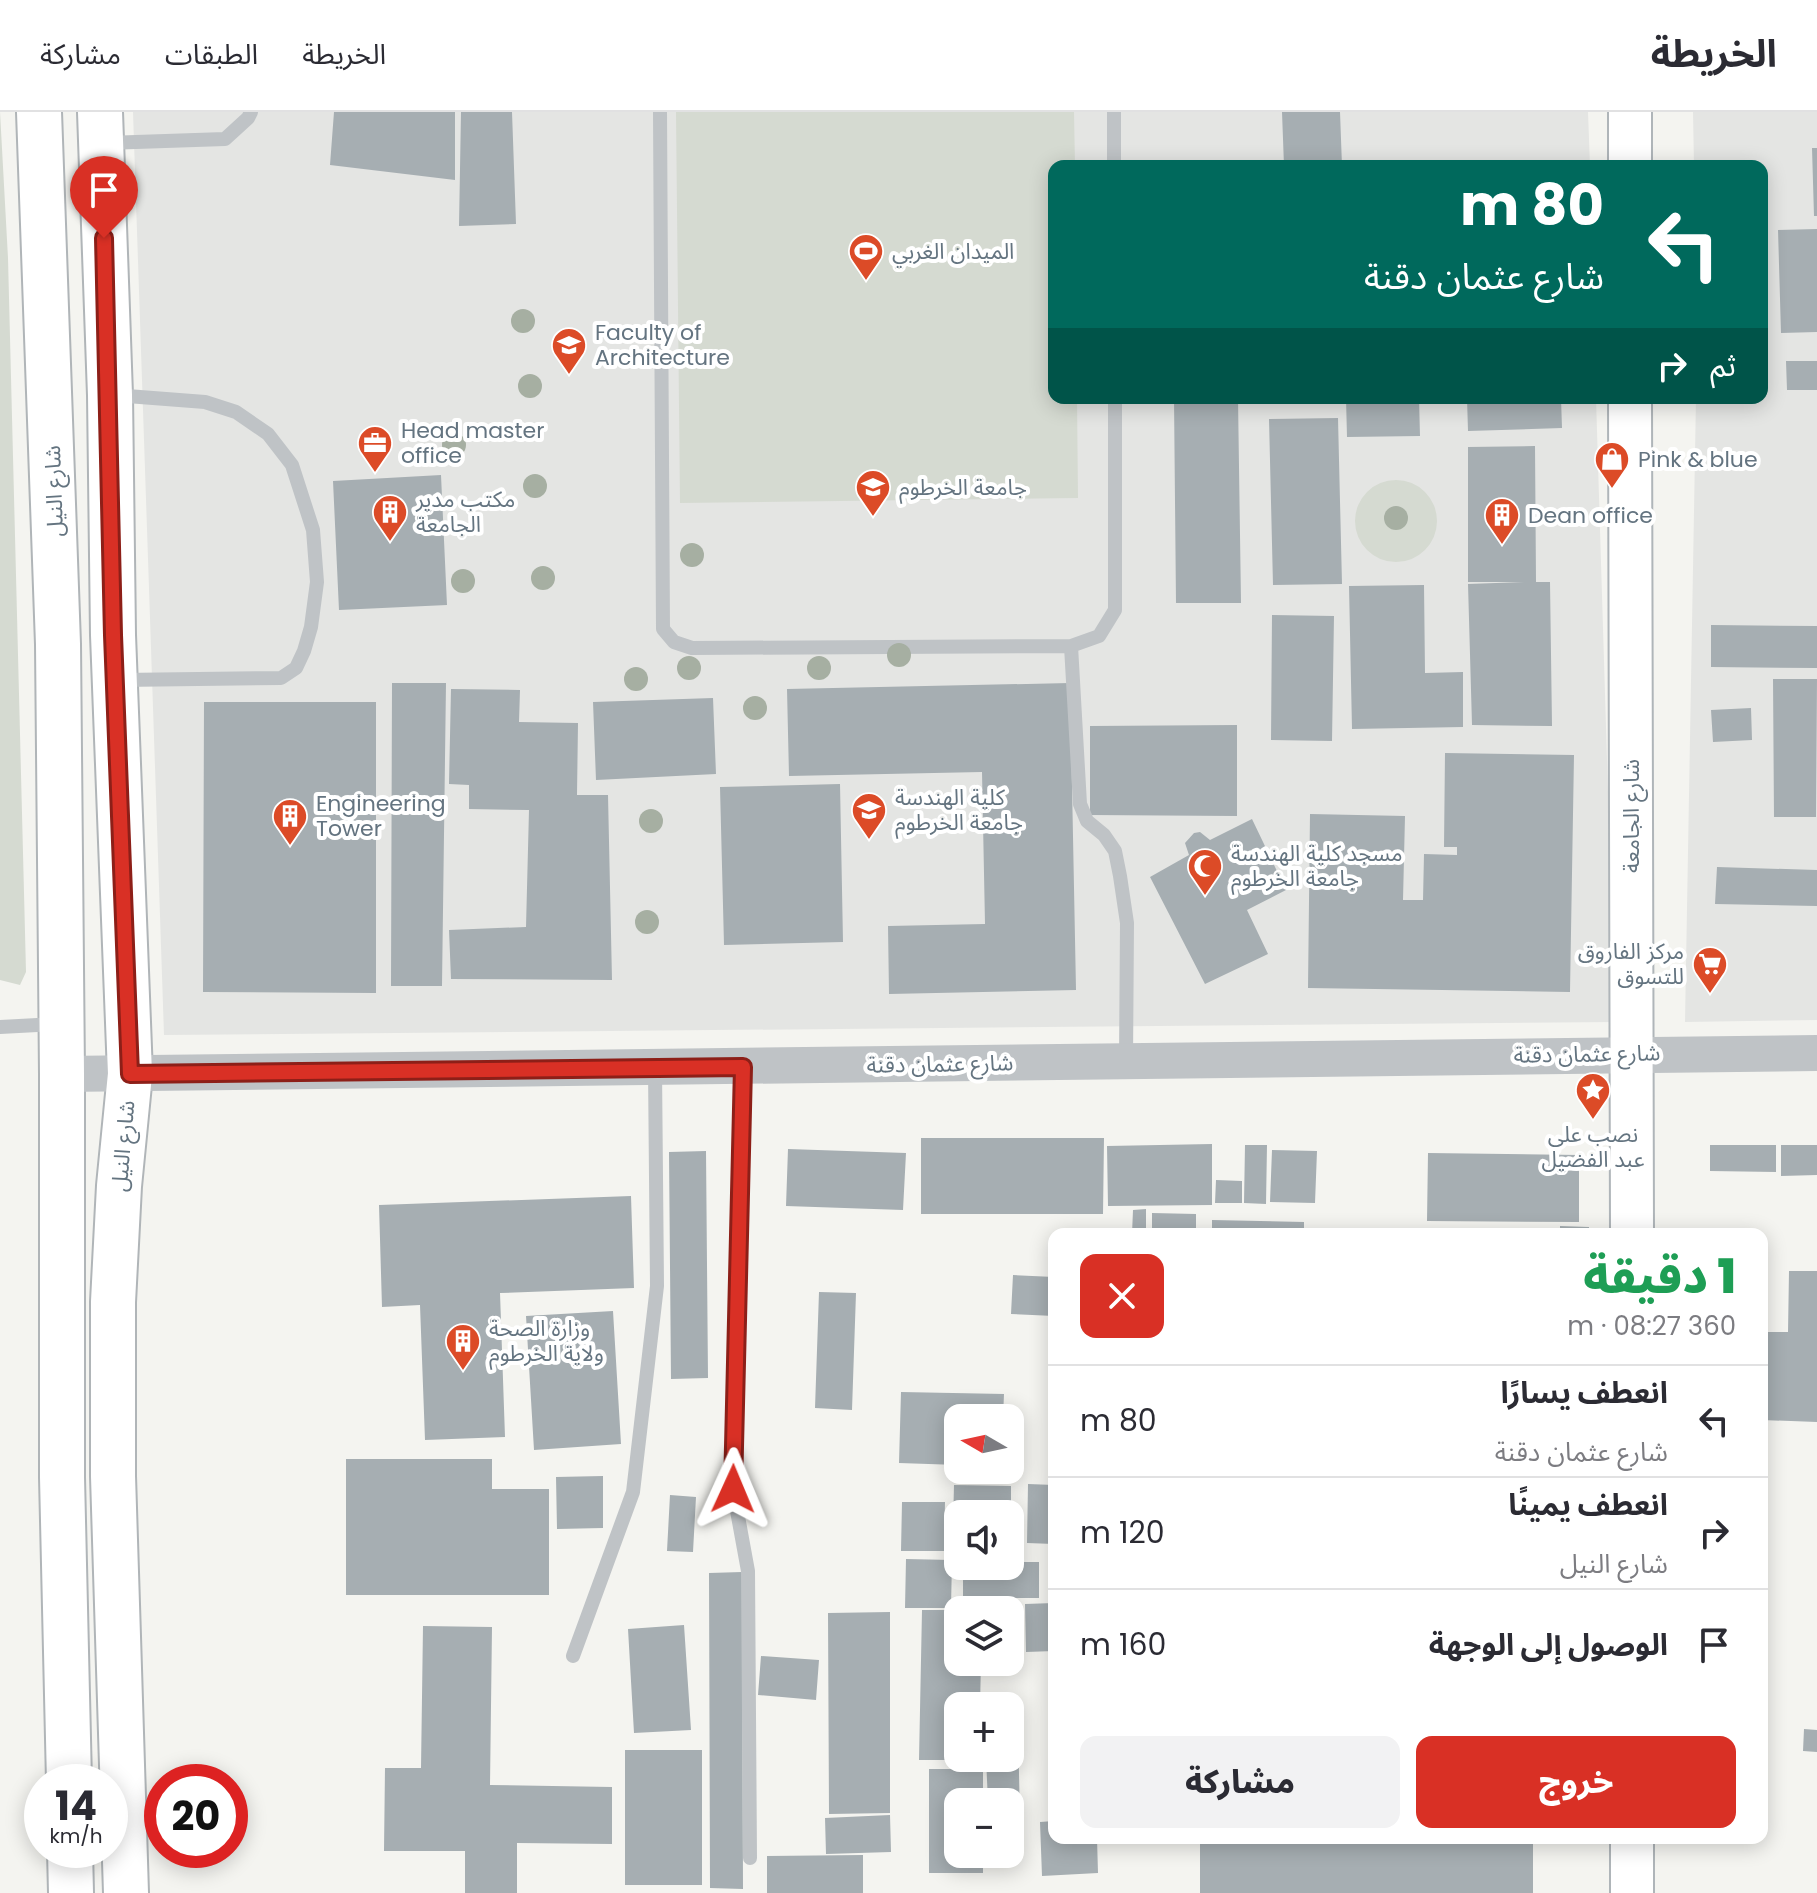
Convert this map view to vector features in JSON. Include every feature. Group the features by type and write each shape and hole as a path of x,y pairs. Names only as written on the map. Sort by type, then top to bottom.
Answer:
{"main road":[{"name":"شارع النيل","path":"39,112 58,644 62,1477 69,1764"},
{"path":"1630,112 1630,160"},
{"name":"شارع النيل","path":"101,128 115,680 130,1074 119,1186 113,1302 113,1476 126,1893"},
{"name":"شارع الجامعة","path":"1630,404 1632,1228"},
{"path":"1632,1844 1632,1893"},
{"path":"70,1868 71,1893"}],"street":[{"name":"شارع عثمان دقنة","path":"62,1074 1817,1053"}],"lane":[{"path":"101,128 225,139 251,112"},
{"path":"660,112 663,629 674,642 692,648 1071,646 1099,636 1115,610 1115,404"},
{"path":"1114,112 1114,160"},
{"path":"110,395 205,402 236,412 268,434 292,465 313,530 317,582 311,627 304,651 296,668 281,678 115,680"},
{"path":"1071,646 1080,804 1087,821 1104,835 1115,851 1127,923 1126,1062"},
{"path":"0,1027 61,1023"},
{"path":"573,1656 633,1492 657,1286 655,1067"},
{"path":"743,1067 733,1489 748,1571 750,1858"}],"shaded area":[{"path":"0,112 8,258 26,972 20,985 0,980"},
{"name":"جامعة الخرطوم","path":"133,112 1588,112 1590,160 1048,160 1048,404 1596,404 1615,1022 164,1035"},
{"name":"الميدان الغربي","path":"676,112 1074,112 1075,160 1048,160 1048,404 1077,404 1078,498 680,503"},
{"path":"1693,112 1817,112 1817,1020 1685,1022 1696,404 1768,404 1768,160 1694,160"},
{"path":"1396,480 1412,483 1425,492 1434,505 1437,521 1434,537 1425,550 1412,559 1396,562 1380,559 1367,550 1358,537 1355,521 1358,505 1367,492 1380,483"}],"building":[{"path":"334,112 455,112 455,180 330,165"},
{"path":"461,112 512,112 516,224 459,226"},
{"path":"1282,112 1340,112 1342,160 1284,160"},
{"path":"1812,148 1817,148 1817,216 1814,216"},
{"path":"1817,229 1817,332 1781,333 1778,230"},
{"path":"1786,361 1817,361 1817,390 1787,390"},
{"path":"1174,404 1238,404 1241,603 1176,603"},
{"path":"1346,404 1419,404 1420,436 1347,437"},
{"path":"1467,404 1561,404 1562,428 1468,431"},
{"path":"1338,418 1342,584 1273,585 1269,419"},
{"path":"1535,446 1536,582 1550,582 1552,726 1472,725 1468,584 1524,582 1468,582 1468,447"},
{"name":"مكتب مدير الجامعة","path":"441,475 447,605 339,610 333,481"},
{"path":"1424,585 1425,673 1463,672 1463,727 1352,729 1349,586"},
{"path":"1272,615 1334,616 1332,741 1271,740"},
{"path":"1711,625 1817,626 1817,668 1711,667"},
{"path":"1773,679 1817,679 1816,817 1774,817"},
{"path":"392,683 446,683 442,986 391,986"},
{"path":"1070,683 1076,990 889,994 888,926 985,924 982,772 789,776 787,689"},
{"path":"451,689 520,690 519,722 578,723 577,795 608,795 612,980 451,979 449,930 526,927 529,810 469,809 469,785 449,784"},
{"path":"713,698 716,774 596,780 593,702"},
{"name":"Engineering Tower","path":"204,702 376,702 376,993 203,992"},
{"path":"1751,708 1752,740 1713,742 1711,710"},
{"path":"1237,725 1237,816 1090,815 1090,726"},
{"path":"1445,753 1574,755 1570,992 1308,988 1310,814 1405,816 1403,900 1423,900 1424,854 1457,855 1457,847 1444,847"},
{"path":"840,784 843,942 724,945 720,787"},
{"path":"1252,819 1286,890 1247,910 1268,954 1205,984 1150,877 1189,855 1185,843 1194,833 1200,832 1210,840"},
{"path":"1717,867 1817,870 1817,906 1715,904"},
{"path":"921,1138 1104,1138 1103,1214 921,1214"},
{"path":"1212,1144 1212,1205 1108,1206 1107,1146"},
{"path":"1245,1145 1267,1145 1266,1204 1244,1203"},
{"path":"1710,1145 1776,1145 1776,1172 1710,1171"},
{"path":"1781,1145 1817,1145 1817,1175 1781,1176"},
{"path":"788,1149 906,1153 903,1210 786,1206"},
{"path":"1272,1150 1317,1151 1315,1203 1270,1202"},
{"path":"706,1151 708,1378 671,1379 669,1152"},
{"path":"1428,1153 1579,1155 1579,1222 1427,1221"},
{"path":"1216,1180 1242,1181 1242,1203 1215,1203"},
{"name":"وزارة الصحة ولاية الخرطوم","path":"631,1196 634,1288 500,1293 505,1437 425,1440 420,1305 382,1307 379,1205"},
{"path":"1146,1209 1146,1228 1132,1228 1133,1210"},
{"path":"1152,1213 1196,1214 1196,1228 1152,1228"},
{"path":"1212,1220 1304,1222 1304,1228 1212,1228"},
{"path":"1560,1226 1589,1227 1589,1228"},
{"path":"1789,1271 1817,1271 1817,1422 1768,1420 1768,1332 1788,1332"},
{"path":"1013,1275 1048,1277 1048,1316 1011,1314"},
{"path":"819,1292 856,1293 852,1410 815,1408"},
{"path":"613,1311 621,1444 534,1450 526,1316"},
{"path":"901,1392 1004,1394 1004,1404 944,1404 944,1465 899,1463"},
{"path":"346,1459 492,1459 492,1489 549,1489 549,1595 346,1595"},
{"path":"603,1476 603,1528 557,1529 556,1477"},
{"path":"1028,1484 1048,1485 1048,1544 1027,1543"},
{"path":"954,1485 1011,1486 1011,1500 954,1500"},
{"path":"670,1495 696,1497 693,1552 667,1551"},
{"path":"902,1502 944,1502 944,1551 901,1551"},
{"path":"906,1559 944,1560 944,1580 952,1580 951,1596 944,1596 944,1608 905,1608"},
{"path":"1024,1562 1039,1562 1039,1598 963,1596 963,1580 1024,1580"},
{"path":"742,1572 743,1889 710,1888 709,1573"},
{"path":"1048,1603 1048,1651 1026,1652 1025,1604"},
{"path":"922,1610 944,1610 944,1676 981,1676 980,1692 944,1692 944,1760 919,1760"},
{"path":"890,1612 890,1813 829,1814 828,1613"},
{"path":"684,1625 691,1730 634,1733 628,1629"},
{"path":"423,1626 492,1627 490,1785 612,1787 612,1844 517,1843 517,1893 465,1893 465,1851 384,1851 385,1768 421,1768"},
{"path":"761,1656 819,1660 816,1700 758,1695"},
{"path":"1804,1729 1817,1730 1817,1752 1803,1751"},
{"path":"625,1750 702,1750 702,1885 625,1885"},
{"path":"929,1769 983,1772 983,1788 944,1788 944,1868 983,1868 983,1873 929,1873"},
{"path":"987,1772 1019,1772 1019,1788 987,1788"},
{"path":"890,1815 891,1852 826,1854 825,1818"},
{"path":"1048,1821 1048,1844 1097,1844 1098,1873 1042,1876 1040,1822"},
{"path":"1200,1844 1533,1844 1533,1893 1200,1893"},
{"path":"863,1855 863,1893 767,1893 767,1856"}],"place":[{"name":"الميدان الغربي","path":"866,282"},
{"name":"Faculty of Architecture","path":"569,376"},
{"name":"Head master office","path":"375,474"},
{"name":"Pink & blue","path":"1612,490"},
{"name":"جامعة الخرطوم","path":"873,518"},
{"name":"مكتب مدير الجامعة","path":"390,543"},
{"name":"Dean office","path":"1502,546"},
{"name":"كلية الهندسة جامعة الخرطوم","path":"869,841"},
{"name":"Engineering Tower","path":"290,847"},
{"name":"مسجد كلية الهندسة جامعة الخرطوم","path":"1205,897"},
{"name":"مركز الفاروق للتسوق","path":"1710,995"},
{"name":"نصب علي عبد الفضيل","path":"1593,1121"},
{"name":"وزارة الصحة ولاية الخرطوم","path":"463,1372"}],"route":[{"path":"104,238 110,395 113,635 130,1074 743,1067 733,1489"}]}
